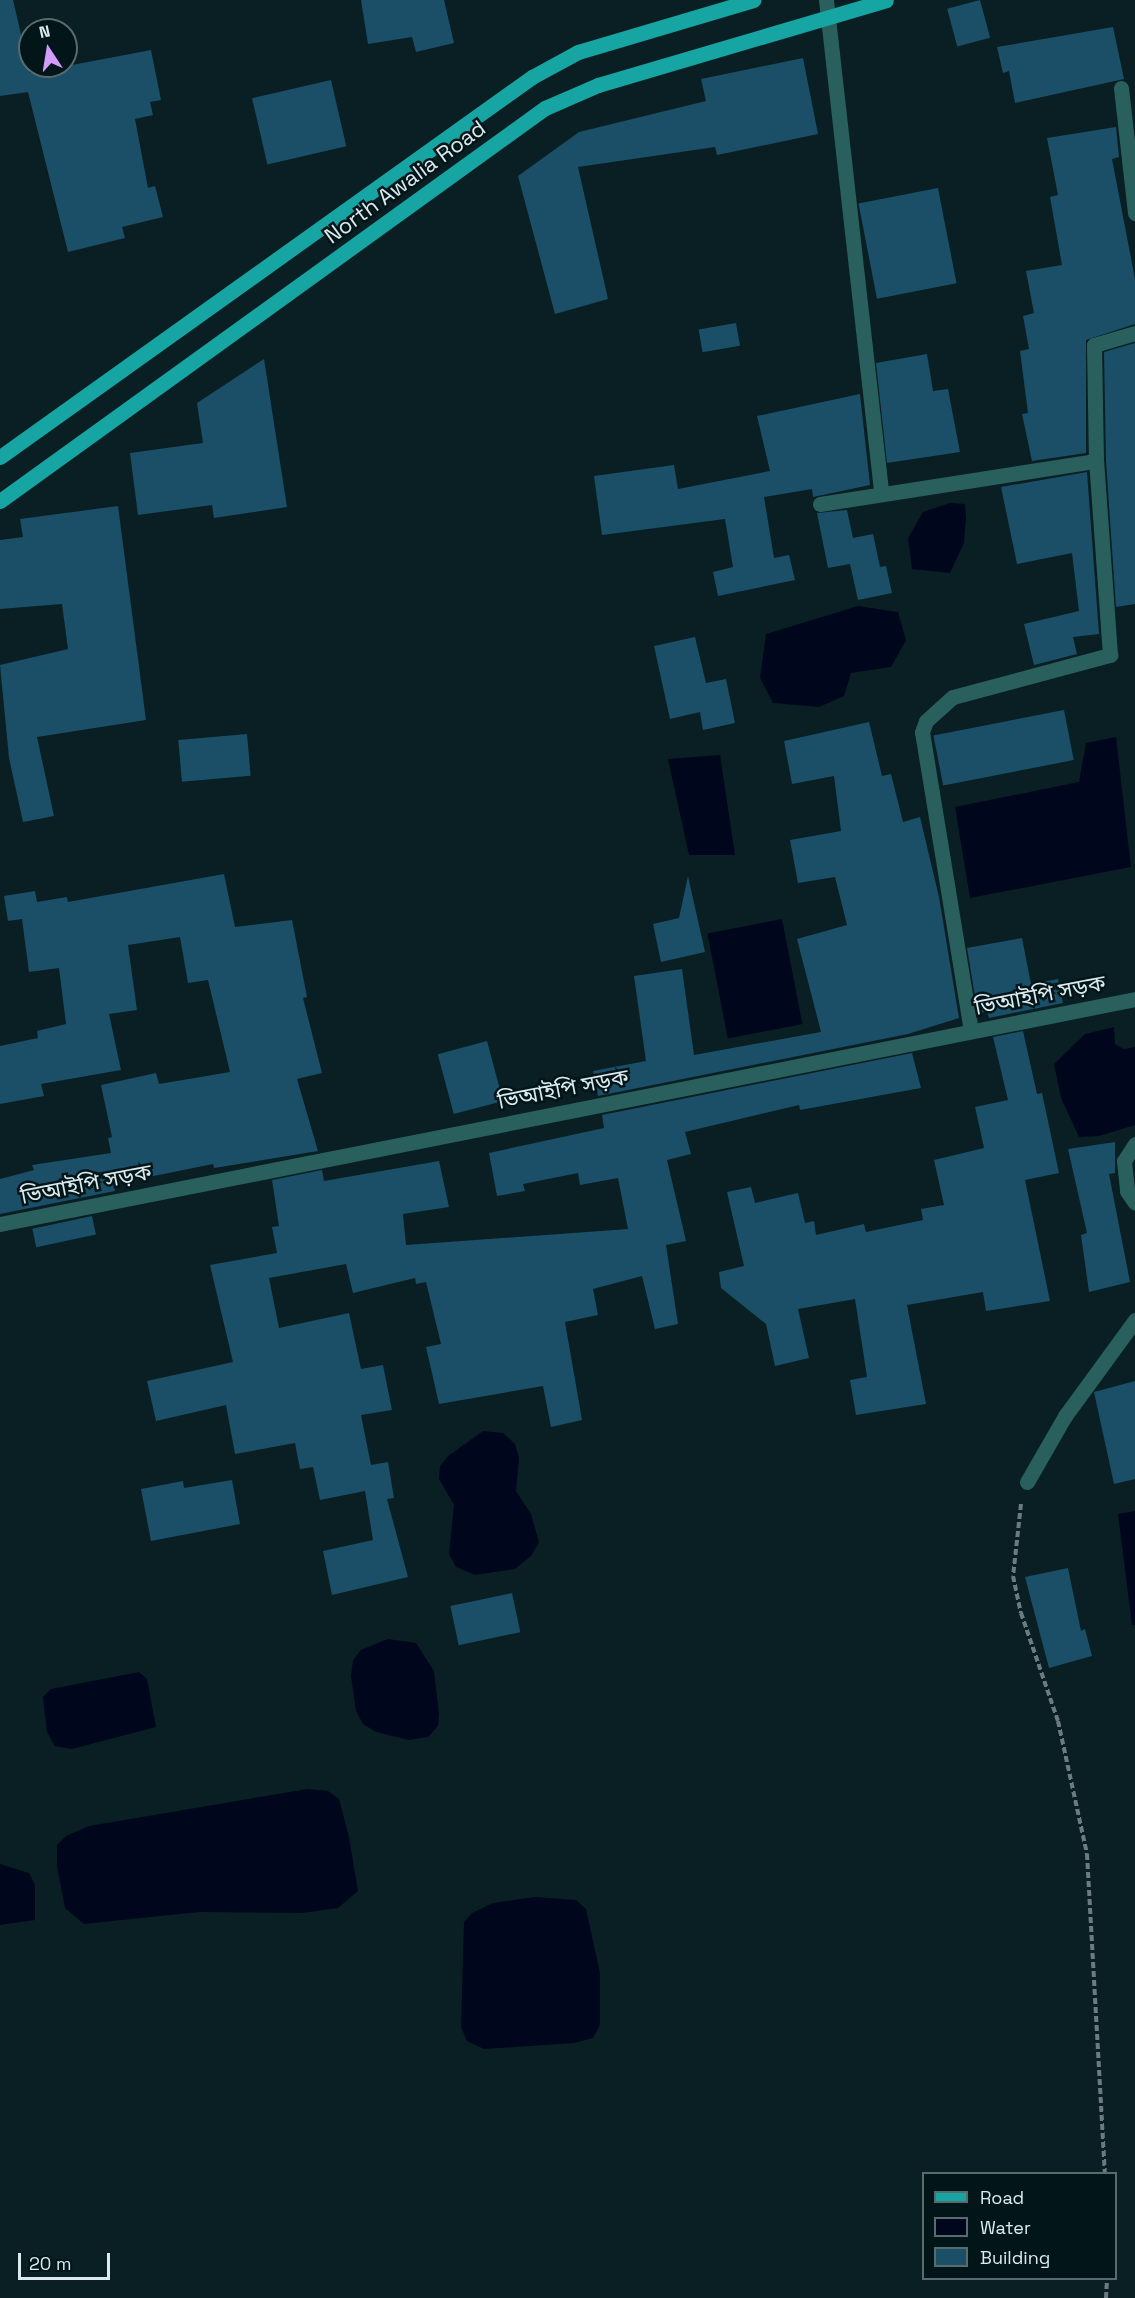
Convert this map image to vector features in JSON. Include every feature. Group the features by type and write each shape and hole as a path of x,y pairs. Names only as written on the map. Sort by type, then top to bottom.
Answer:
{"main road":[{"name":"North Awalia Road","path":"0,457 532,77 578,52 753,0"},
{"name":"North Awalia Road","path":"0,501 545,108 598,85 886,0"}],"street":[{"path":"826,0 830,18 881,494"},
{"path":"1121,88 1135,213"},
{"path":"971,1031 922,732 926,721 953,697 1110,655 1096,461 1094,345 1135,333"},
{"path":"820,504 1096,461"},
{"name":"ভিআইপি সড়ক","path":"0,1224 1135,999"},
{"path":"1135,1144 1124,1161 1127,1191 1135,1203"},
{"path":"1027,1482 1065,1416 1135,1320"}],"path":[{"path":"1027,1482 1018,1518 1013,1576 1021,1613 1063,1742 1087,1854 1105,2172"},
{"path":"1106,2298 1107,2280"}],"water":[{"path":"950,503 965,504 966,519 964,543 950,573 912,569 908,538 923,512"},
{"path":"858,606 898,612 906,640 891,667 851,673 844,696 819,707 773,703 760,678 766,634"},
{"path":"1116,737 1131,867 970,898 955,807 1079,782 1086,743"},
{"path":"720,755 735,855 689,855 668,759"},
{"path":"782,919 802,1024 728,1039 707,934"},
{"path":"1114,1027 1115,1044 1124,1049 1135,1047 1135,1125 1099,1136 1079,1137 1061,1098 1054,1064 1085,1034"},
{"path":"483,1431 503,1433 515,1444 519,1458 516,1491 531,1514 539,1542 531,1556 515,1569 475,1575 456,1567 449,1554 454,1505 439,1479 440,1466 448,1456"},
{"path":"1135,1511 1135,1625 1132,1625 1118,1514"},
{"path":"388,1639 416,1643 434,1671 439,1714 438,1726 428,1737 409,1740 376,1732 363,1724 356,1711 351,1676 353,1660 361,1650"},
{"path":"139,1672 147,1679 156,1727 72,1749 55,1746 47,1732 43,1697 51,1689"},
{"path":"308,1789 328,1791 339,1799 349,1837 358,1891 338,1908 302,1913 199,1912 84,1924 65,1908 57,1867 57,1845 66,1836 89,1826"},
{"path":"0,1864 29,1873 35,1885 35,1920 0,1925"},
{"path":"535,1897 576,1900 586,1909 600,1973 600,2025 593,2038 574,2043 484,2049 467,2041 461,2027 464,1922 472,1913 493,1903"}],"building":[{"path":"0,0 13,0 18,21 18,78 78,78 78,64 151,50 161,100 150,102 153,115 135,119 148,188 155,186 163,217 122,227 125,238 68,252 28,92 0,96"},
{"path":"361,0 444,0 454,43 416,52 412,37 368,44"},
{"path":"980,0 990,38 957,46 947,9"},
{"path":"1113,27 1124,79 1015,103 1009,71 1003,73 997,47"},
{"path":"803,58 818,134 717,155 715,147 578,167 608,299 555,314 518,176 579,132 706,101 701,79"},
{"path":"331,80 346,146 267,164 252,98"},
{"path":"1116,127 1119,157 1112,159 1135,279 1135,324 1086,340 1086,453 1032,461 1022,414 1028,413 1020,351 1029,349 1023,316 1034,313 1026,271 1062,265 1050,197 1058,195 1047,138"},
{"path":"938,188 957,283 877,299 858,203"},
{"path":"736,323 740,346 703,352 699,330"},
{"path":"1135,343 1135,604 1116,607 1106,461 1104,352"},
{"path":"927,354 933,391 948,389 960,452 887,463 876,363"},
{"path":"264,359 287,507 214,518 212,505 138,515 130,453 203,443 197,403"},
{"path":"860,394 870,485 813,497 812,489 764,497 774,558 789,555 795,580 718,596 713,572 733,567 725,519 602,535 594,476 674,465 678,489 770,471 757,416"},
{"path":"1087,472 1099,634 1073,637 1077,654 1034,665 1024,624 1079,611 1072,553 1017,564 1001,487"},
{"path":"118,506 146,720 37,737 54,816 23,822 9,758 0,665 68,649 62,604 0,609 0,540 23,537 20,519"},
{"path":"847,510 853,538 873,534 880,567 886,566 892,593 858,600 850,564 828,568 817,513"},
{"path":"695,637 706,683 726,679 735,723 703,730 700,712 670,719 654,646"},
{"path":"1064,710 1074,760 943,785 933,735"},
{"path":"869,722 882,776 891,774 903,822 920,817 939,897 959,1018 908,1034 598,1096 593,1071 646,1061 634,976 682,969 694,1055 821,1032 797,939 847,925 835,877 798,883 790,840 841,831 834,776 792,784 784,741"},
{"path":"247,734 251,776 182,782 178,740"},
{"path":"224,874 235,927 292,920 307,997 303,998 322,1073 297,1079 318,1151 214,1168 213,1164 114,1184 115,1191 0,1214 0,1179 34,1170 32,1165 111,1153 108,1138 112,1137 101,1085 156,1073 159,1084 230,1072 208,980 188,983 180,937 128,945 137,1010 109,1014 121,1070 41,1084 44,1096 0,1104 0,1046 38,1038 37,1031 66,1024 59,968 29,972 22,919 8,921 4,896 35,891 37,902 67,897 68,902"},
{"path":"688,876 705,952 661,962 653,924 679,918"},
{"path":"1022,938 1031,984 1058,979 1063,1003 989,1018 987,1011 978,1014 967,948"},
{"path":"1023,1031 1037,1094 1042,1093 1059,1173 1025,1180 1050,1301 986,1311 983,1292 907,1305 926,1404 856,1415 850,1380 867,1377 855,1299 798,1309 809,1358 775,1366 766,1324 721,1288 719,1272 744,1266 727,1192 751,1187 755,1203 798,1193 805,1223 814,1221 816,1235 864,1224 866,1232 923,1220 921,1209 944,1205 934,1160 984,1148 975,1107 1008,1100 993,1037"},
{"path":"487,1041 503,1101 454,1114 438,1054"},
{"path":"912,1053 921,1088 800,1110 799,1105 685,1132 691,1154 667,1160 686,1241 666,1245 678,1324 655,1329 642,1276 593,1289 598,1315 565,1322 582,1420 551,1427 543,1386 439,1404 426,1347 441,1344 426,1282 416,1284 415,1278 353,1293 346,1264 269,1278 279,1328 349,1313 361,1369 383,1365 392,1410 361,1415 371,1465 388,1462 394,1498 387,1499 408,1577 332,1595 323,1551 373,1540 365,1491 320,1500 313,1467 300,1469 295,1443 235,1454 226,1405 156,1421 147,1381 233,1362 210,1265 277,1253 272,1227 279,1226 272,1180 322,1170 324,1181 439,1161 449,1207 403,1214 406,1245 628,1229 618,1178 580,1185 578,1173 523,1184 525,1191 497,1196 489,1153 604,1128 602,1115"},
{"path":"1115,1142 1115,1173 1109,1174 1130,1282 1089,1292 1081,1235 1087,1233 1068,1149"},
{"path":"92,1216 96,1235 36,1247 32,1229"},
{"path":"1135,1381 1135,1479 1114,1484 1094,1392"},
{"path":"232,1480 240,1524 151,1541 141,1489 183,1481 184,1488"},
{"path":"1068,1568 1081,1631 1085,1629 1092,1656 1049,1668 1025,1577"},
{"path":"512,1593 520,1632 459,1645 450,1606"}]}
